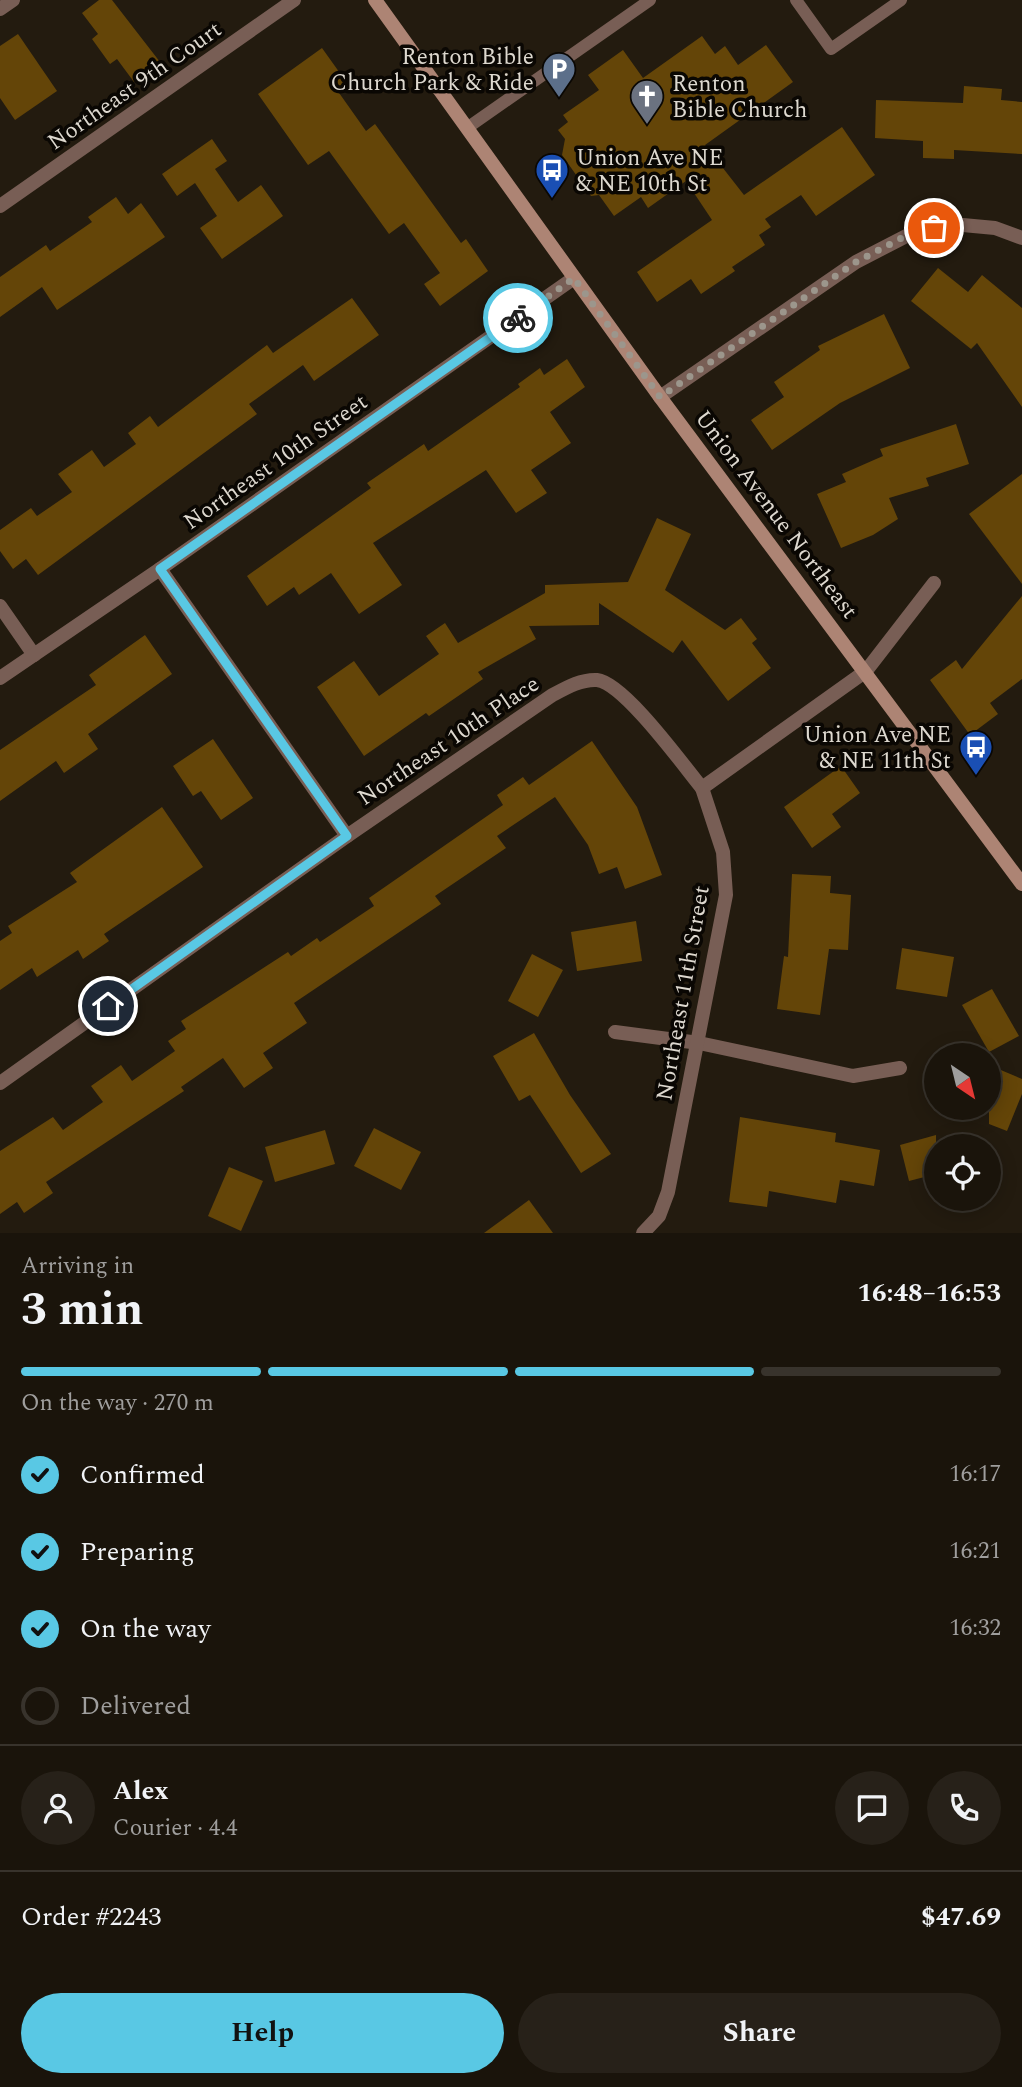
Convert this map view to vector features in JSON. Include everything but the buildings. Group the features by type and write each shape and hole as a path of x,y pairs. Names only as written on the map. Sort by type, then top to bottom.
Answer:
{"street":[{"path":"0,9 13,0"},
{"name":"Northeast 9th Court","path":"0,206 294,0"},
{"name":"Union Avenue Northeast","path":"375,0 660,397 1022,884"},
{"path":"660,397 856,262 915,231 952,224 995,228 1022,238"},
{"name":"Northeast 10th Street","path":"0,678 574,278"},
{"path":"160,569 347,836"},
{"path":"702,788 866,671 934,583"},
{"path":"0,606 34,655"},
{"name":"Northeast 10th Place","path":"0,1083 347,836 551,696 575,684 597,680 615,688 639,712 702,788"},
{"name":"Northeast 11th Street","path":"643,1233 659,1216 668,1192 726,895 723,852 702,788"},
{"path":"615,1032 699,1043 853,1076 900,1068"}],"lane":[{"path":"467,128 650,0"},
{"path":"796,0 831,49 901,0"}],"way so far":[{"path":"518,318 574,278 660,397 856,262 915,231 934,228"}],"place":[{"name":"Renton Bible Church Park & Ride","path":"559,99"},
{"name":"Renton Bible Church","path":"647,126"},
{"name":"Union Ave NE & NE 10th St","path":"552,200"},
{"name":"Union Ave NE & NE 11th St","path":"976,777"}],"route":[{"path":"108,1006 347,836 160,569 518,318"}]}
